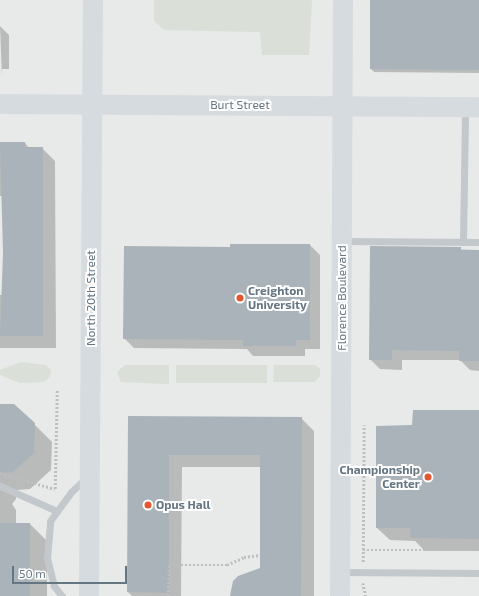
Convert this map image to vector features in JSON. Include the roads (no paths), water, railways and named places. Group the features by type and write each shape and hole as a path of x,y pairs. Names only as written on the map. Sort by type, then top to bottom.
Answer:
{"main road":[{"name":"North 20th Street","path":"89,596 92,0"},
{"name":"Florence Boulevard","path":"340,596 343,241 343,0"},
{"name":"Burt Street","path":"0,104 472,107"}],"lane":[{"path":"463,242 472,107"},
{"path":"343,241 479,242"},
{"path":"62,596 54,586 46,551 50,521 71,492 90,475"},
{"path":"0,486 57,511"},
{"path":"341,572 479,573"}],"place":[{"name":"Creighton University","path":"240,298"},
{"name":"Championship Center","path":"428,477"},
{"name":"Opus Hall","path":"148,505"}]}
